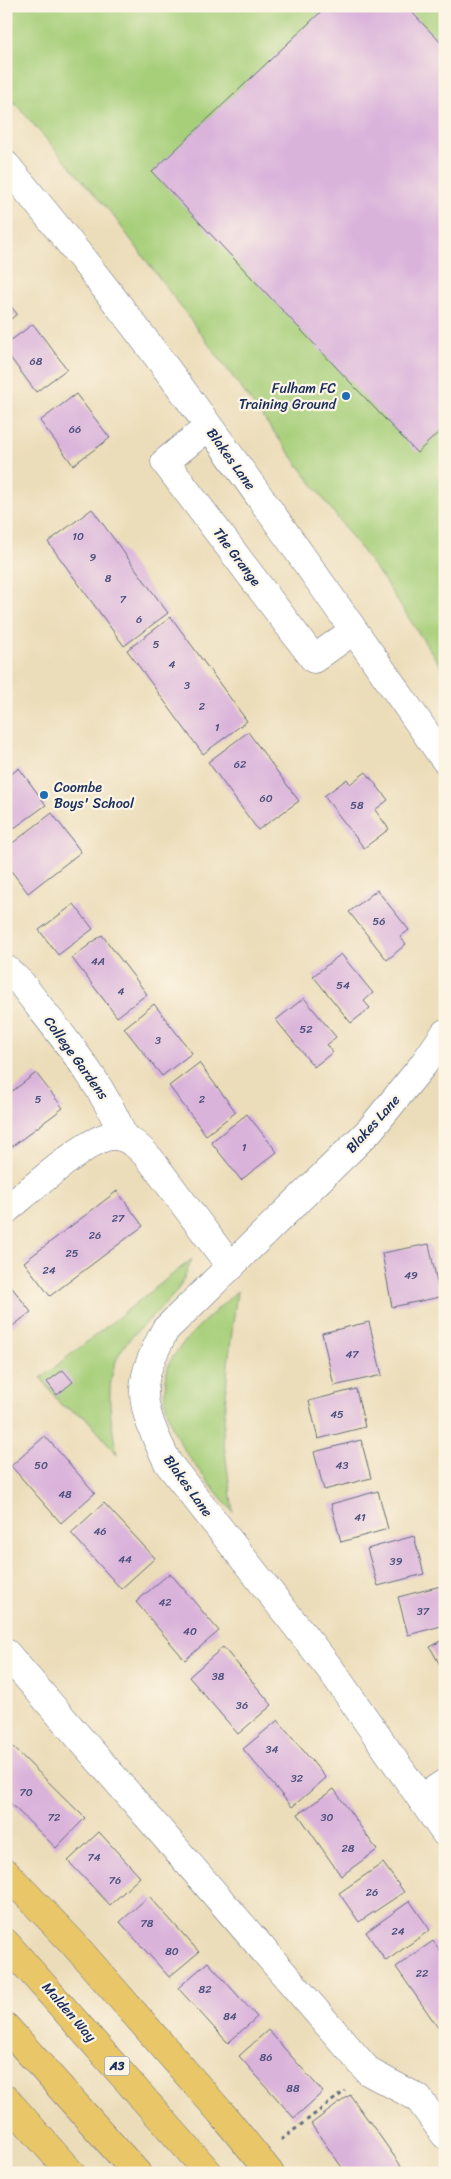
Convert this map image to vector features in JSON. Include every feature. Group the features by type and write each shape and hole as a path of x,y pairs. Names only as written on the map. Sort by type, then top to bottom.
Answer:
{"highway":[{"path":"6,1873 79,1950 222,2114 270,2173"},
{"name":"Malden Way","path":"6,1943 181,2139 208,2173"},
{"path":"6,2027 137,2173"},
{"path":"6,2099 71,2173"}],"street":[{"name":"Blakes Lane","path":"6,165 105,288 208,427 445,760"},
{"name":"The Grange","path":"208,427 165,462 314,659 353,631"},
{"name":"College Gardens","path":"14,976 100,1088 114,1113 124,1138"},
{"name":"Blakes Lane","path":"445,1033 418,1073 369,1130 165,1330 151,1357 144,1390 152,1429 168,1464 331,1670 445,1833"},
{"path":"6,1210 85,1148 101,1139 112,1136 124,1138 137,1145 150,1159 231,1267"},
{"path":"6,1653 369,2072 418,2098 445,2135"},
{"path":"422,1798 445,1783"}],"path":[{"path":"280,2141 369,2072"}],"green space":[{"name":"Fulham FC Training Ground","path":"6,6 445,6 445,673 383,579 111,213 6,93"},
{"path":"192,1259 176,1292 129,1340 120,1352 114,1366 111,1380 110,1410 117,1454 86,1418 61,1405 41,1378"},
{"path":"237,1291 228,1364 223,1436 233,1512 185,1451 175,1434 168,1416 165,1398 168,1367 178,1350 193,1332"}],"building":[{"path":"327,6 406,6 445,47 445,426 417,453 152,172"},
{"path":"6,300 17,314 6,323"},
{"path":"33,324 67,369 36,392 6,352 6,344"},
{"path":"76,394 110,438 73,465 40,421"},
{"path":"92,509 168,613 124,646 48,542"},
{"path":"171,617 247,721 203,754 127,650"},
{"path":"248,732 299,801 258,830 208,762"},
{"path":"19,768 46,805 6,834 6,778"},
{"path":"366,772 388,800 375,810 389,829 364,848 324,796 347,779 350,784"},
{"path":"52,813 81,852 28,893 6,864 6,848"},
{"path":"377,890 409,930 400,937 406,944 387,960 349,912"},
{"path":"74,904 93,929 58,955 39,930"},
{"path":"102,935 147,994 117,1017 72,958"},
{"path":"341,954 373,993 364,1001 370,1008 351,1023 313,976"},
{"path":"304,998 336,1037 327,1045 333,1052 314,1067 276,1020"},
{"path":"154,1004 192,1053 162,1076 124,1028"},
{"path":"199,1063 236,1112 206,1135 169,1086"},
{"path":"36,1073 63,1108 6,1151 6,1096"},
{"path":"247,1114 277,1152 241,1180 211,1142"},
{"path":"117,1191 143,1226 50,1296 24,1262"},
{"path":"429,1244 440,1297 392,1307 382,1253"},
{"path":"6,1280 31,1312 6,1331"},
{"path":"369,1322 382,1375 334,1386 322,1333"},
{"path":"63,1370 73,1382 57,1395 47,1382"},
{"path":"356,1389 365,1427 318,1439 309,1401"},
{"path":"45,1436 95,1493 61,1523 11,1466"},
{"path":"361,1440 371,1478 324,1490 314,1452"},
{"path":"378,1491 388,1529 341,1542 331,1504"},
{"path":"104,1503 155,1558 121,1589 71,1533"},
{"path":"414,1536 424,1574 378,1586 367,1549"},
{"path":"170,1573 219,1631 185,1660 136,1602"},
{"path":"445,1585 445,1625 408,1635 398,1597"},
{"path":"445,1639 445,1674 430,1647"},
{"path":"223,1647 272,1705 238,1734 189,1677"},
{"path":"278,1720 326,1778 292,1807 243,1749"},
{"path":"6,1740 85,1818 56,1848 6,1799"},
{"path":"334,1789 377,1850 341,1876 298,1814"},
{"path":"99,1832 140,1877 110,1905 68,1861"},
{"path":"383,1863 404,1892 359,1922 339,1893"},
{"path":"149,1896 199,1952 169,1977 120,1922"},
{"path":"410,1901 430,1930 386,1961 366,1932"},
{"path":"433,1941 445,1958 445,2024 439,2029 396,1967"},
{"path":"208,1962 257,2017 228,2043 178,1988"},
{"path":"268,2030 323,2092 294,2118 239,2056"},
{"path":"350,2095 406,2173 346,2173 311,2124"}],"place":[{"name":"Fulham FC Training Ground","path":"346,396"},
{"name":"Coombe Boys' School","path":"44,795"}]}
